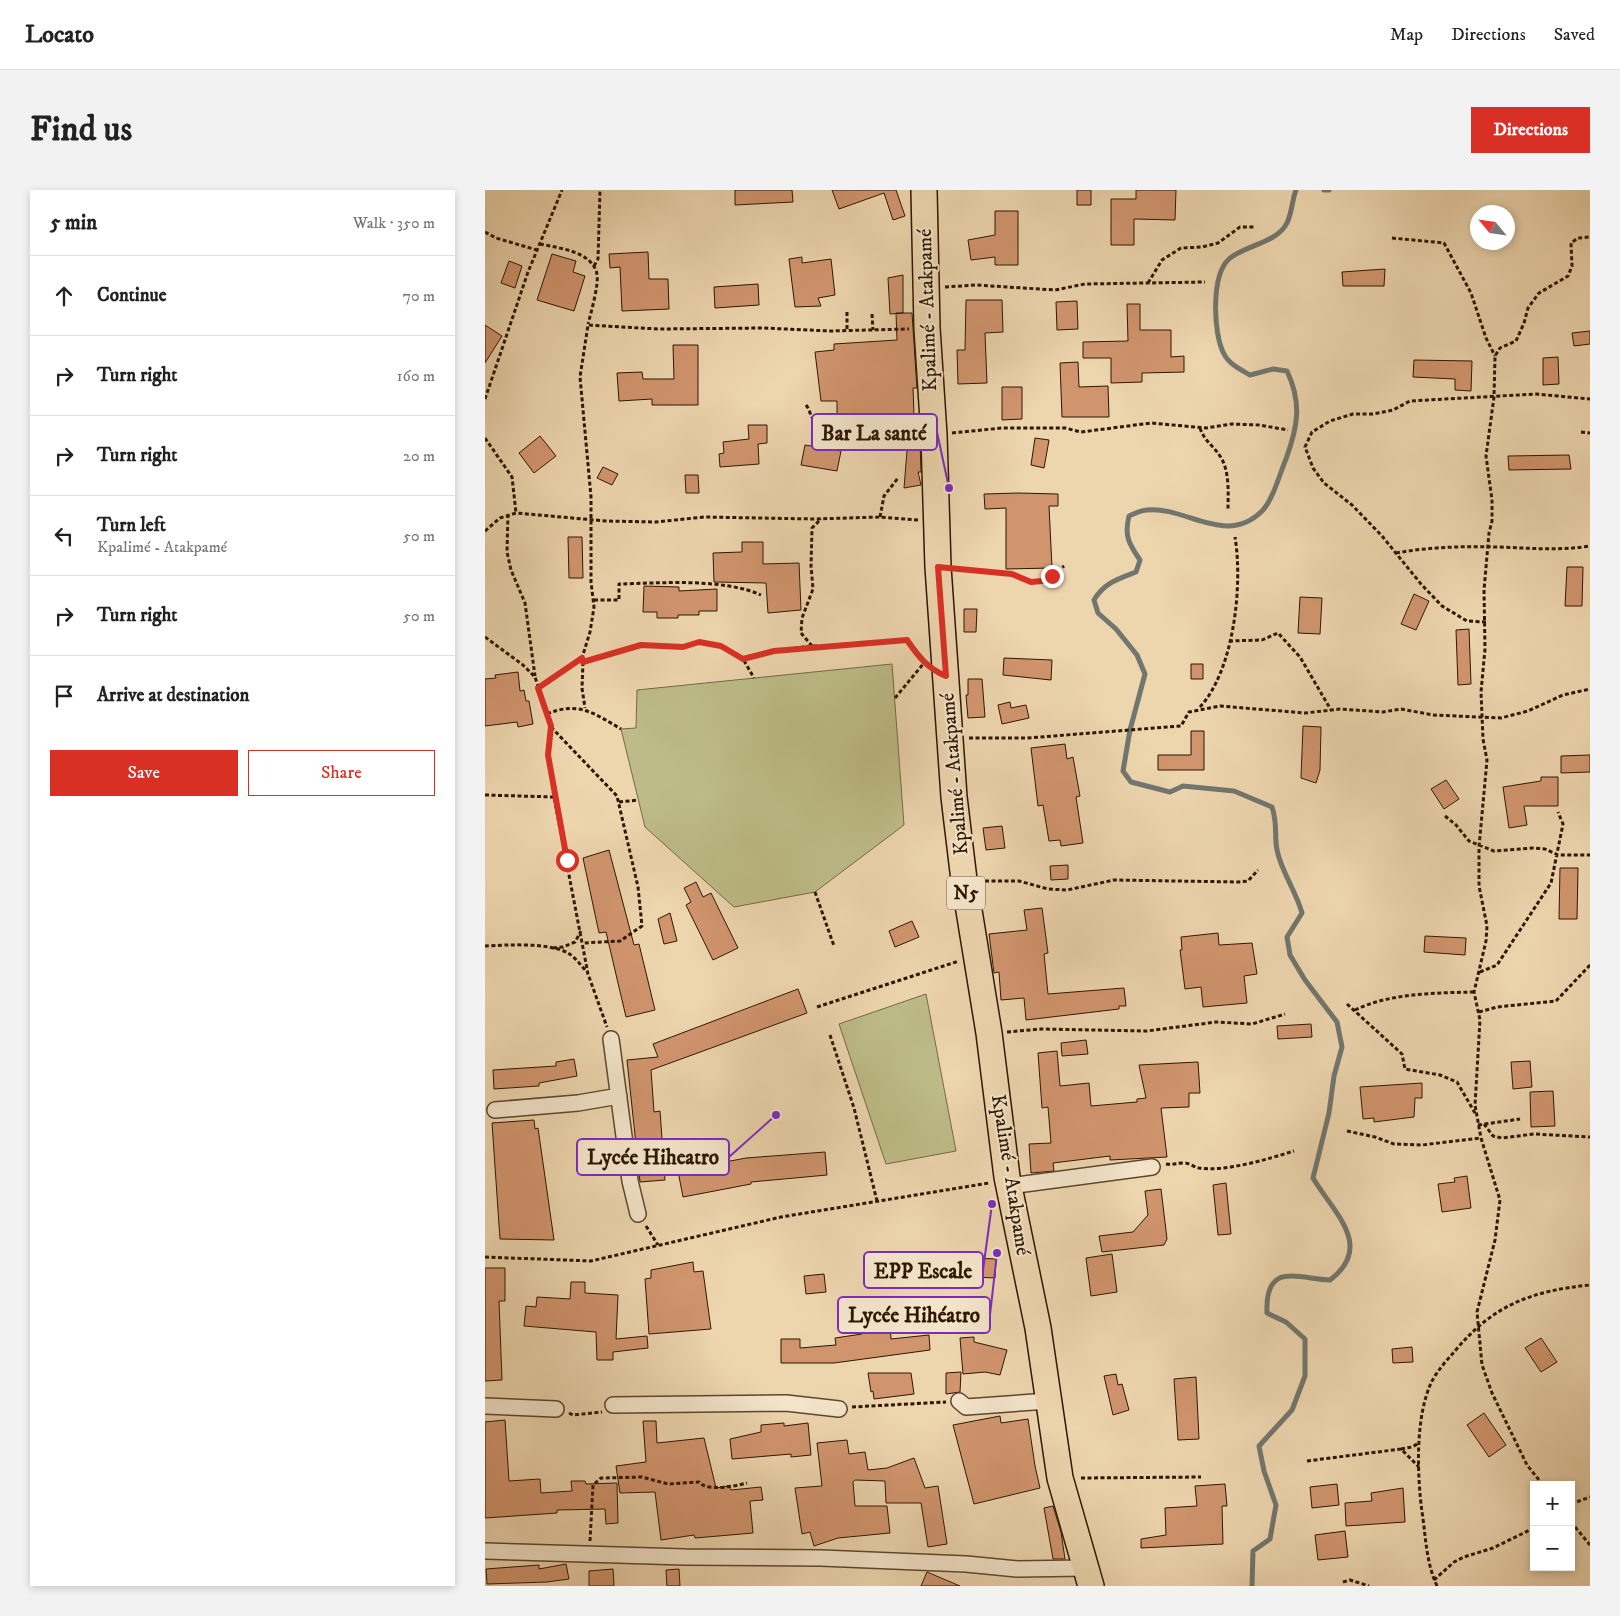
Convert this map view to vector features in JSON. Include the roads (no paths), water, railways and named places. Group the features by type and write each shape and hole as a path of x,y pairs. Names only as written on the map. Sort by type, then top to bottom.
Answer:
{"main road":[{"name":"Kpalimé - Atakpamé","path":"924,190 927,328 933,425 938,567 955,797 964,880 989,1033 1008,1181 1037,1328 1060,1478 1088,1577"}],"street":[{"path":"611,1039 630,1181 638,1214"},
{"path":"495,1110 578,1103 619,1096"},
{"path":"1008,1181 1152,1167"},
{"path":"959,1401 966,1407 1048,1401"},
{"path":"613,1405 786,1404 839,1409"},
{"path":"485,1406 556,1409"},
{"path":"485,1551 821,1558 966,1564 1088,1577"}],"waterway":[{"path":"1252,1586 1253,1551 1270,1539 1276,1505 1264,1471 1259,1446 1292,1410 1305,1376 1305,1339 1286,1322 1267,1313 1271,1286 1277,1280 1294,1276 1330,1280 1343,1267 1349,1254 1350,1242 1346,1229 1313,1178 1329,1113 1334,1076 1342,1047 1337,1022 1305,980 1290,955 1287,937 1302,913 1279,858 1272,807 1234,791 1183,786 1170,792 1131,782 1123,771 1130,730 1145,674 1137,655 1116,629 1098,613 1094,600 1102,589 1117,579 1136,572 1140,560 1127,534 1129,516 1145,510 1162,510 1206,523 1234,525 1248,521 1262,511 1270,500 1286,459 1296,425 1295,394 1287,371 1273,369 1250,375 1226,358 1220,345 1216,319 1217,291 1223,267 1229,259 1243,250 1276,235 1282,230 1289,219 1296,190"},
{"path":"1324,190 1329,190"}],"place":[{"name":"Bar La santé","path":"949,488"},
{"name":"Lycée Hiheatro","path":"776,1115"},
{"name":"EPP Escale","path":"992,1204"},
{"name":"Lycée Hihéatro","path":"997,1253"}]}
